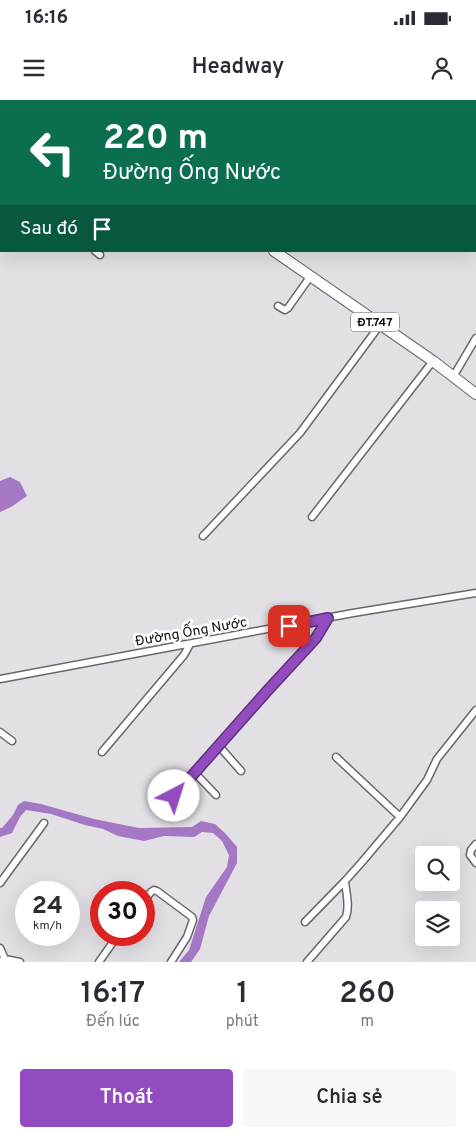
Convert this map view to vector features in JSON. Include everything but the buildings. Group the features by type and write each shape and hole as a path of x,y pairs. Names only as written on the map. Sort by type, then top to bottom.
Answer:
{"main road":[{"name":"ĐT.747","path":"275,252 433,361 476,394"}],"street":[{"path":"278,306 285,310 288,308 310,277"},
{"path":"203,536 300,433 380,325"},
{"path":"453,377 476,338"},
{"path":"312,517 433,361"},
{"name":"Đường Ống Nước","path":"0,679 328,618 476,593"},
{"path":"164,808 194,772 316,638 328,618"},
{"path":"102,752 184,655 190,644"},
{"path":"305,922 345,881 400,817 426,780 437,759 476,710"},
{"path":"0,732 12,742"},
{"path":"219,746 241,771"},
{"path":"336,757 400,817"},
{"path":"194,772 216,795"},
{"path":"0,883 44,823"},
{"path":"476,844 471,850 470,855 476,863"},
{"path":"307,962 346,917 348,904 345,881"},
{"path":"155,890 192,917 193,920 188,937 171,962"},
{"path":"99,962 110,946"},
{"path":"0,948 3,960 20,962"}],"shaded area":[{"path":"10,477 20,482 27,496 0,512 0,481"},
{"path":"24,801 94,819 139,828 192,827 201,821 215,824 225,833 237,847 237,863 209,916 200,949 191,962 179,962 189,950 206,897 227,867 229,855 222,841 213,833 202,832 194,837 164,836 144,841 118,836 103,829 51,814 26,810 12,833 0,837 0,828 13,815 18,805"}],"route":[{"path":"174,796 316,638 328,618 289,626"}]}
